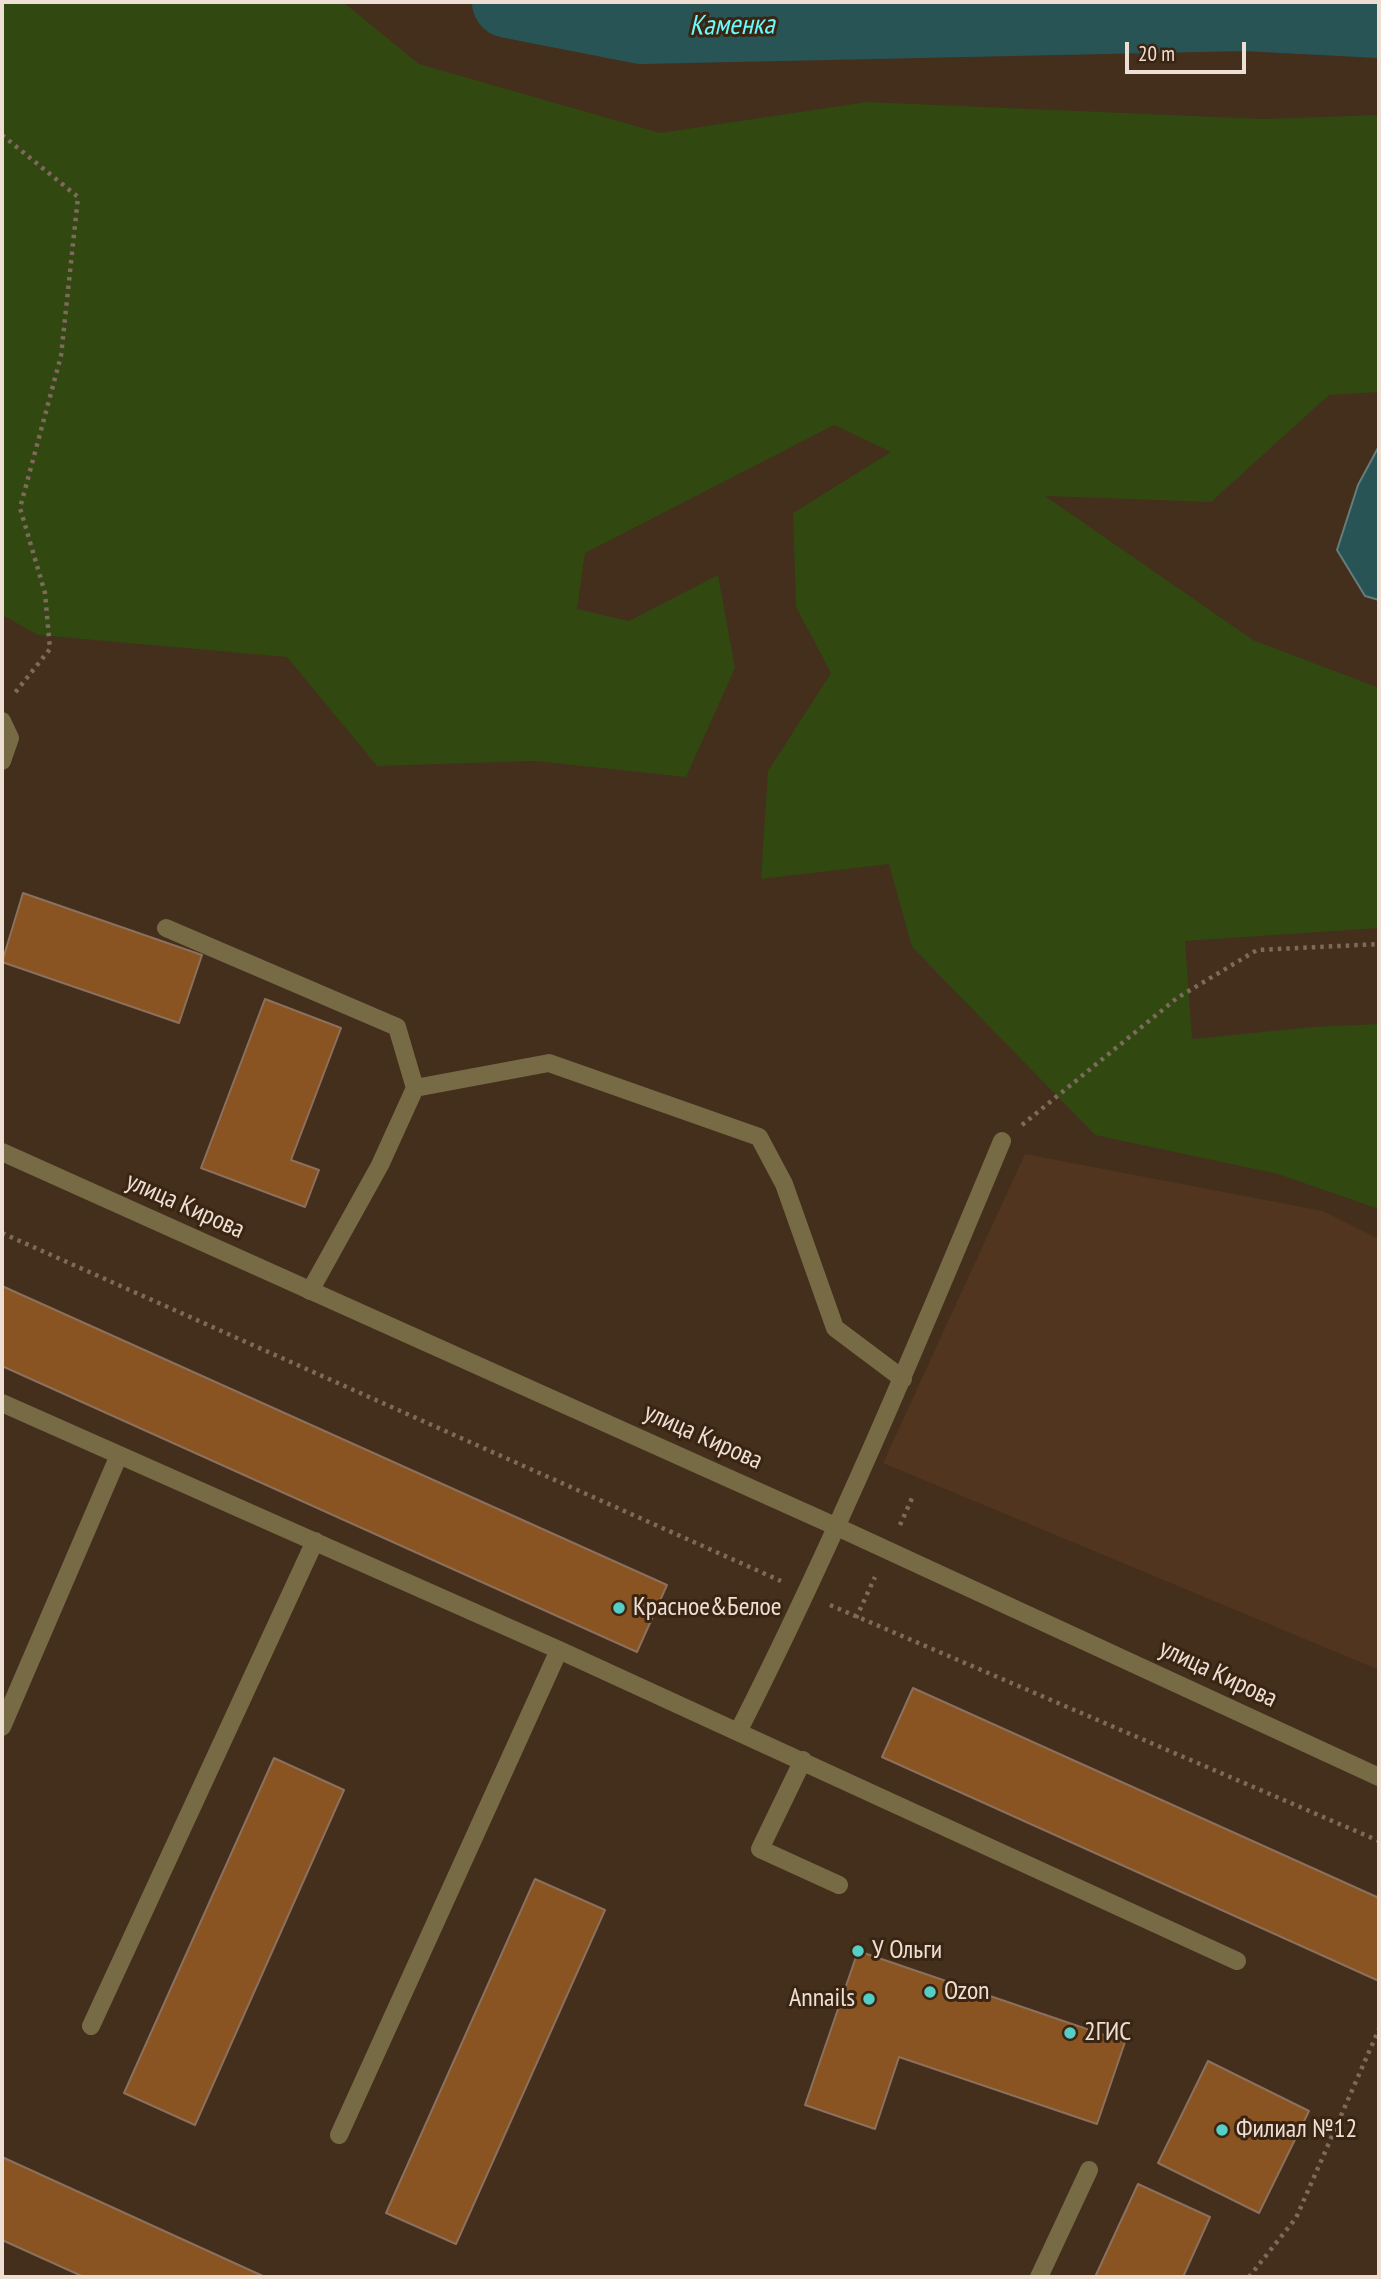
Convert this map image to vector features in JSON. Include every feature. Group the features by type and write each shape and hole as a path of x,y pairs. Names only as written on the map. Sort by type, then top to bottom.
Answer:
{"street":[{"path":"2,722 10,738 2,761"},
{"path":"166,928 397,1027 415,1088 380,1165 310,1291"},
{"path":"415,1088 549,1063 759,1137 784,1184 835,1328 903,1379"},
{"path":"738,1732 808,1593 835,1526 903,1379 1002,1141"},
{"name":"улица Кирова","path":"2,1152 835,1526 1379,1777"},
{"path":"2,1403 803,1760 1237,1961"},
{"path":"2,1727 119,1455"},
{"path":"91,2026 315,1541"},
{"path":"339,2135 559,1650"},
{"path":"803,1760 760,1850 839,1885"},
{"path":"1039,2277 1089,2170"}],"path":[{"path":"2,135 78,197 61,356 20,508 45,593 50,649 10,699"},
{"path":"1002,1141 1177,998 1257,950 1379,944"},
{"path":"2,1233 808,1593 856,1618 1379,1841"},
{"path":"1250,2277 1296,2218 1379,2029"}],"shaded area":[{"path":"1025,1154 1323,1211 1379,1239 1379,1670 883,1463"}],"green space":[{"path":"2,2 343,2 419,64 660,133 867,102 1264,119 1379,115 1379,392 1329,395 1211,502 1045,496 1253,640 1379,688 1379,928 1185,941 1192,1039 1312,1027 1379,1024 1379,1209 1278,1174 1095,1135 912,947 889,864 761,879 768,771 831,673 796,607 793,513 891,452 834,425 585,553 577,609 629,621 718,575 735,668 686,777 535,761 377,766 287,657 38,635 2,615"}],"water":[{"path":"1379,446 1379,600 1365,596 1337,550 1358,485"}],"building":[{"path":"23,893 202,955 179,1023 2,962"},
{"path":"265,999 341,1028 291,1160 319,1170 305,1207 201,1168"},
{"path":"2,1286 667,1585 637,1652 2,1366"},
{"path":"913,1688 1379,1898 1379,1981 882,1757"},
{"path":"274,1758 344,1790 195,2125 124,2093"},
{"path":"535,1879 605,1910 456,2244 386,2213"},
{"path":"858,1951 1125,2042 1097,2124 899,2057 875,2129 805,2105"},
{"path":"1208,2061 1309,2111 1259,2213 1158,2163"},
{"path":"2,2157 265,2277 84,2277 2,2240"},
{"path":"1138,2184 1210,2217 1183,2277 1095,2277"}],"waterway":[{"name":"Каменка","path":"508,2 641,28 1245,15 1379,22"}],"place":[{"name":"Красное&Белое","path":"619,1608"},
{"name":"У Ольги","path":"858,1951"},
{"name":"Ozon","path":"930,1992"},
{"name":"Annails","path":"869,1999"},
{"name":"2ГИС","path":"1070,2033"},
{"name":"Филиал №12","path":"1222,2130"}]}
